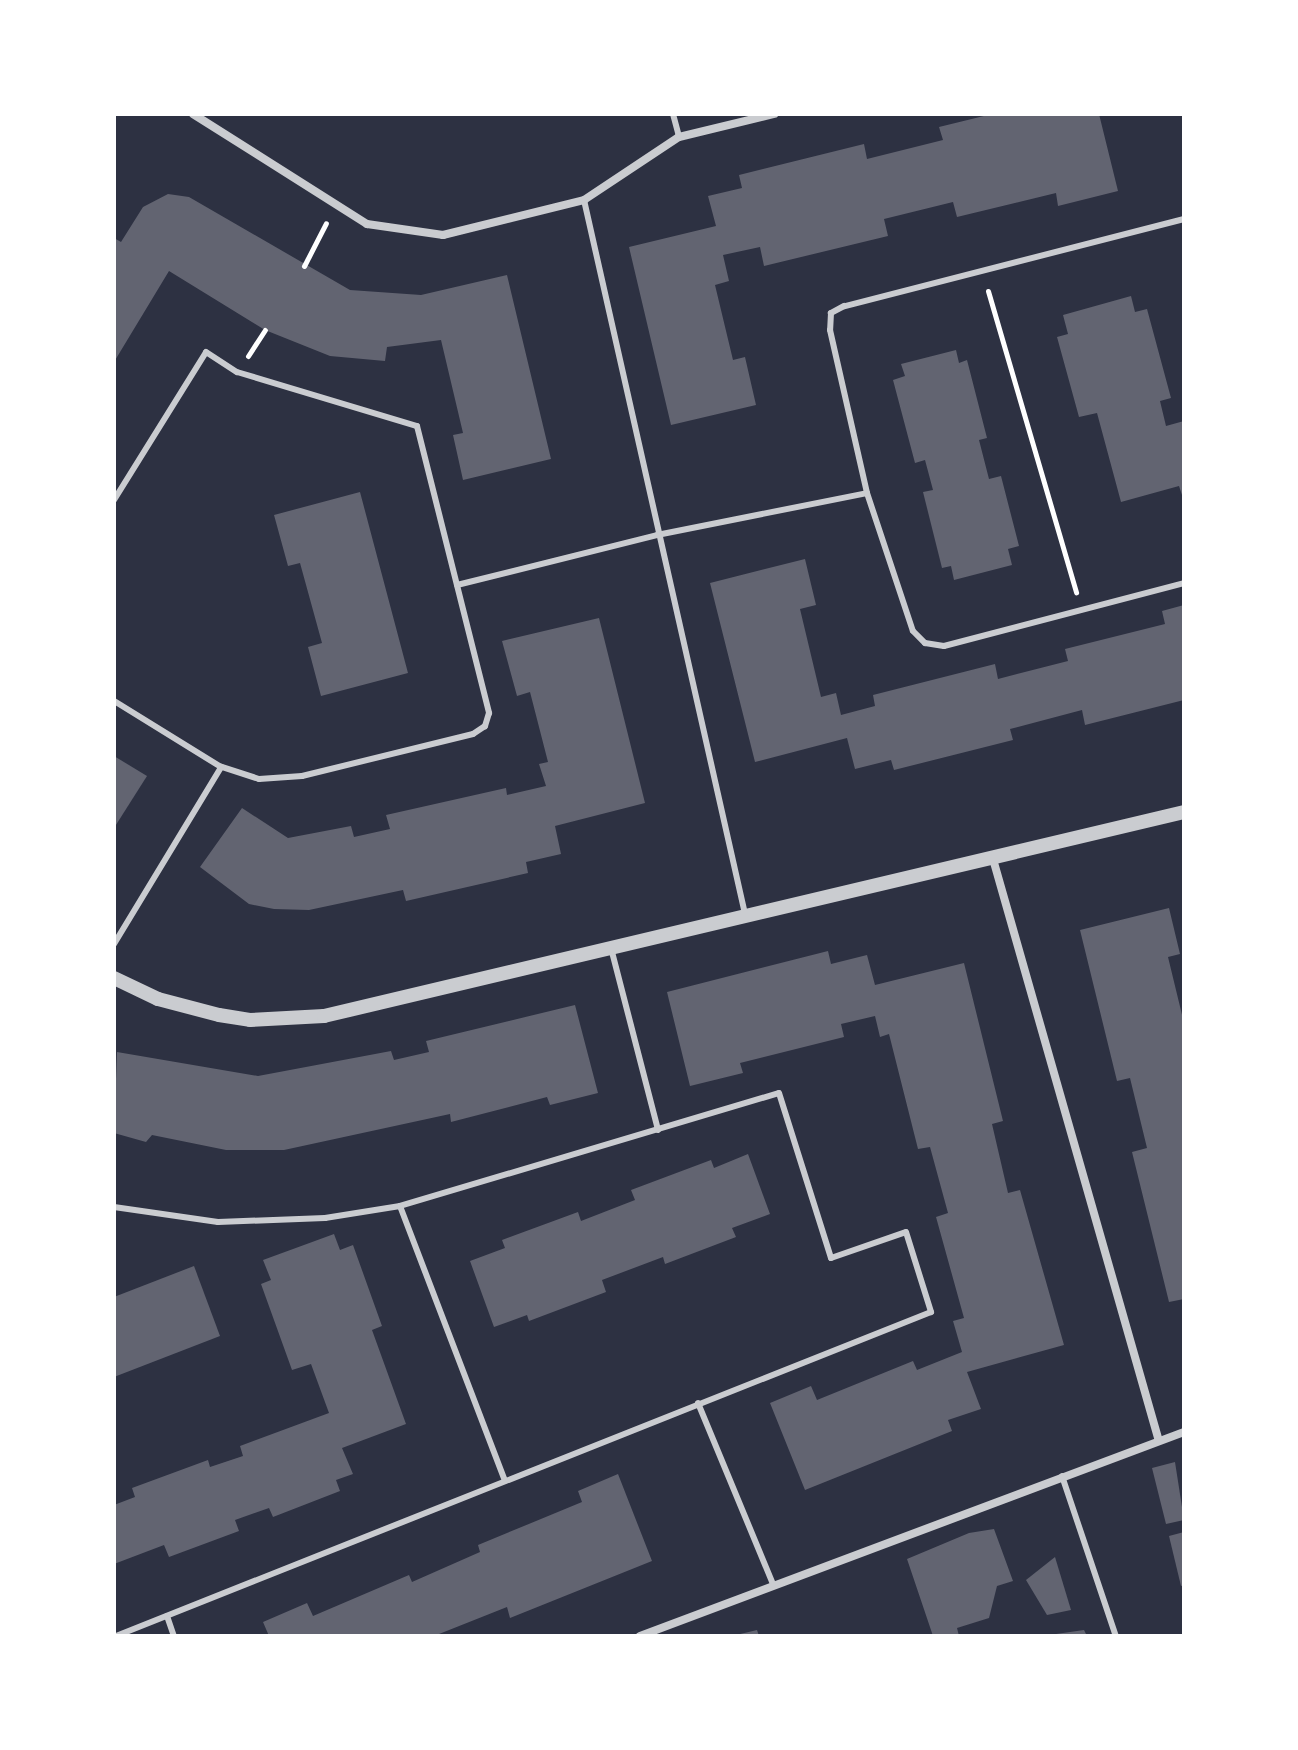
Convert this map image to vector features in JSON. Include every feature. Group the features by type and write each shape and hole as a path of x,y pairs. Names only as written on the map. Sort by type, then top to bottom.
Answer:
{"street":[{"path":"193,114 367,224 443,235 584,200 679,137 774,114"},
{"path":"114,978 190,1009 287,1020 365,1008 745,914 993,859 1184,812"},
{"path":"993,859 1158,1438"},
{"path":"640,1636 1158,1438 1184,1432"}],"lane":[{"path":"673,114 679,137"},
{"path":"584,200 657,535 745,914"},
{"path":"1184,219 844,306 831,313 830,330 867,493 913,631 925,643 944,646 1184,583"},
{"path":"114,500 206,352 237,372 417,426 489,713 485,726 473,734 302,776 259,779 221,767 114,701"},
{"path":"457,585 657,535 867,493"},
{"path":"114,944 221,767"},
{"path":"611,948 658,1130"},
{"path":"114,1207 218,1222 325,1218 400,1206 779,1093 831,1258 906,1232 931,1312 116,1636"},
{"path":"400,1206 505,1481"},
{"path":"698,1403 773,1584"},
{"path":"1062,1475 1116,1636"},
{"path":"167,1616 174,1636"}],"path":[{"path":"304,266 336,204"},
{"path":"982,270 1082,609"}],"building":[{"path":"992,114 1099,114 1118,191 1058,206 1056,193 957,217 953,202 884,219 888,236 764,266 760,247 723,255 729,281 715,285 733,360 745,357 756,405 671,425 629,247 716,226 708,196 742,188 739,175 864,144 867,159 943,140 939,127"},
{"path":"168,194 189,197 350,290 421,295 507,275 551,459 463,480 453,435 463,433 441,340 387,347 385,361 330,356 265,330 169,271 114,362 114,238 121,242 143,207"},
{"path":"1131,296 1135,312 1147,309 1171,398 1160,401 1166,426 1184,421 1184,501 1179,486 1121,502 1097,413 1079,417 1057,337 1068,334 1063,315"},
{"path":"956,350 959,363 967,360 987,438 979,440 989,479 1001,476 1019,546 1008,549 1012,565 954,580 951,566 942,568 923,492 933,490 925,460 915,463 893,380 905,376 901,364"},
{"path":"360,492 408,673 321,696 308,647 322,643 300,563 288,566 274,515"},
{"path":"805,559 816,605 800,609 821,697 836,693 841,715 875,706 873,695 995,664 998,679 1068,661 1065,649 1165,624 1162,611 1184,605 1184,700 1085,725 1082,710 1010,729 1013,740 894,770 891,760 855,769 847,738 755,762 710,583"},
{"path":"599,618 645,803 555,826 561,854 526,862 528,873 406,901 403,890 309,910 274,909 249,904 200,867 242,808 288,838 351,826 354,837 390,829 386,815 506,788 507,795 546,786 539,764 548,762 530,692 517,696 502,641"},
{"path":"114,756 147,776 114,828"},
{"path":"1169,908 1180,954 1168,957 1184,1023 1184,1299 1169,1302 1132,1152 1147,1148 1130,1078 1117,1081 1080,930"},
{"path":"828,951 831,964 867,955 875,985 964,963 1003,1121 992,1124 1008,1193 1020,1190 1064,1345 967,1372 981,1409 948,1420 952,1431 805,1490 770,1403 811,1386 817,1400 913,1361 917,1370 962,1352 953,1321 964,1318 936,1217 948,1213 930,1147 918,1149 889,1034 880,1037 875,1016 841,1024 844,1037 740,1063 743,1073 690,1086 667,992"},
{"path":"575,1005 598,1093 550,1105 547,1097 451,1122 450,1114 284,1150 226,1150 152,1135 146,1142 114,1133 117,1052 258,1076 391,1051 394,1060 429,1052 426,1041"},
{"path":"748,1154 770,1214 732,1228 736,1237 665,1264 663,1257 602,1280 606,1292 529,1321 527,1315 494,1327 470,1261 505,1248 502,1240 578,1212 581,1221 635,1200 631,1190 711,1160 714,1168"},
{"path":"334,1234 340,1250 353,1245 382,1326 372,1330 406,1424 342,1448 353,1474 336,1480 340,1491 273,1517 269,1508 235,1520 239,1531 169,1557 164,1545 114,1564 114,1505 135,1497 132,1488 208,1460 210,1467 243,1456 240,1446 329,1413 311,1364 292,1370 261,1284 271,1280 263,1260"},
{"path":"194,1266 220,1336 114,1377 114,1297"},
{"path":"1175,1462 1184,1520 1166,1524 1152,1468"},
{"path":"618,1474 652,1561 510,1618 507,1607 434,1636 269,1636 263,1622 307,1603 313,1616 409,1575 412,1582 480,1552 478,1545 582,1502 578,1491"},
{"path":"994,1529 1013,1581 997,1586 989,1618 957,1628 959,1636 933,1636 907,1559 969,1533"},
{"path":"1184,1532 1184,1585 1181,1586 1169,1536"},
{"path":"1055,1557 1071,1610 1047,1615 1026,1580"},
{"path":"757,1630 759,1636 736,1635"},
{"path":"1084,1630 1087,1636 1056,1636 1056,1634"}]}
